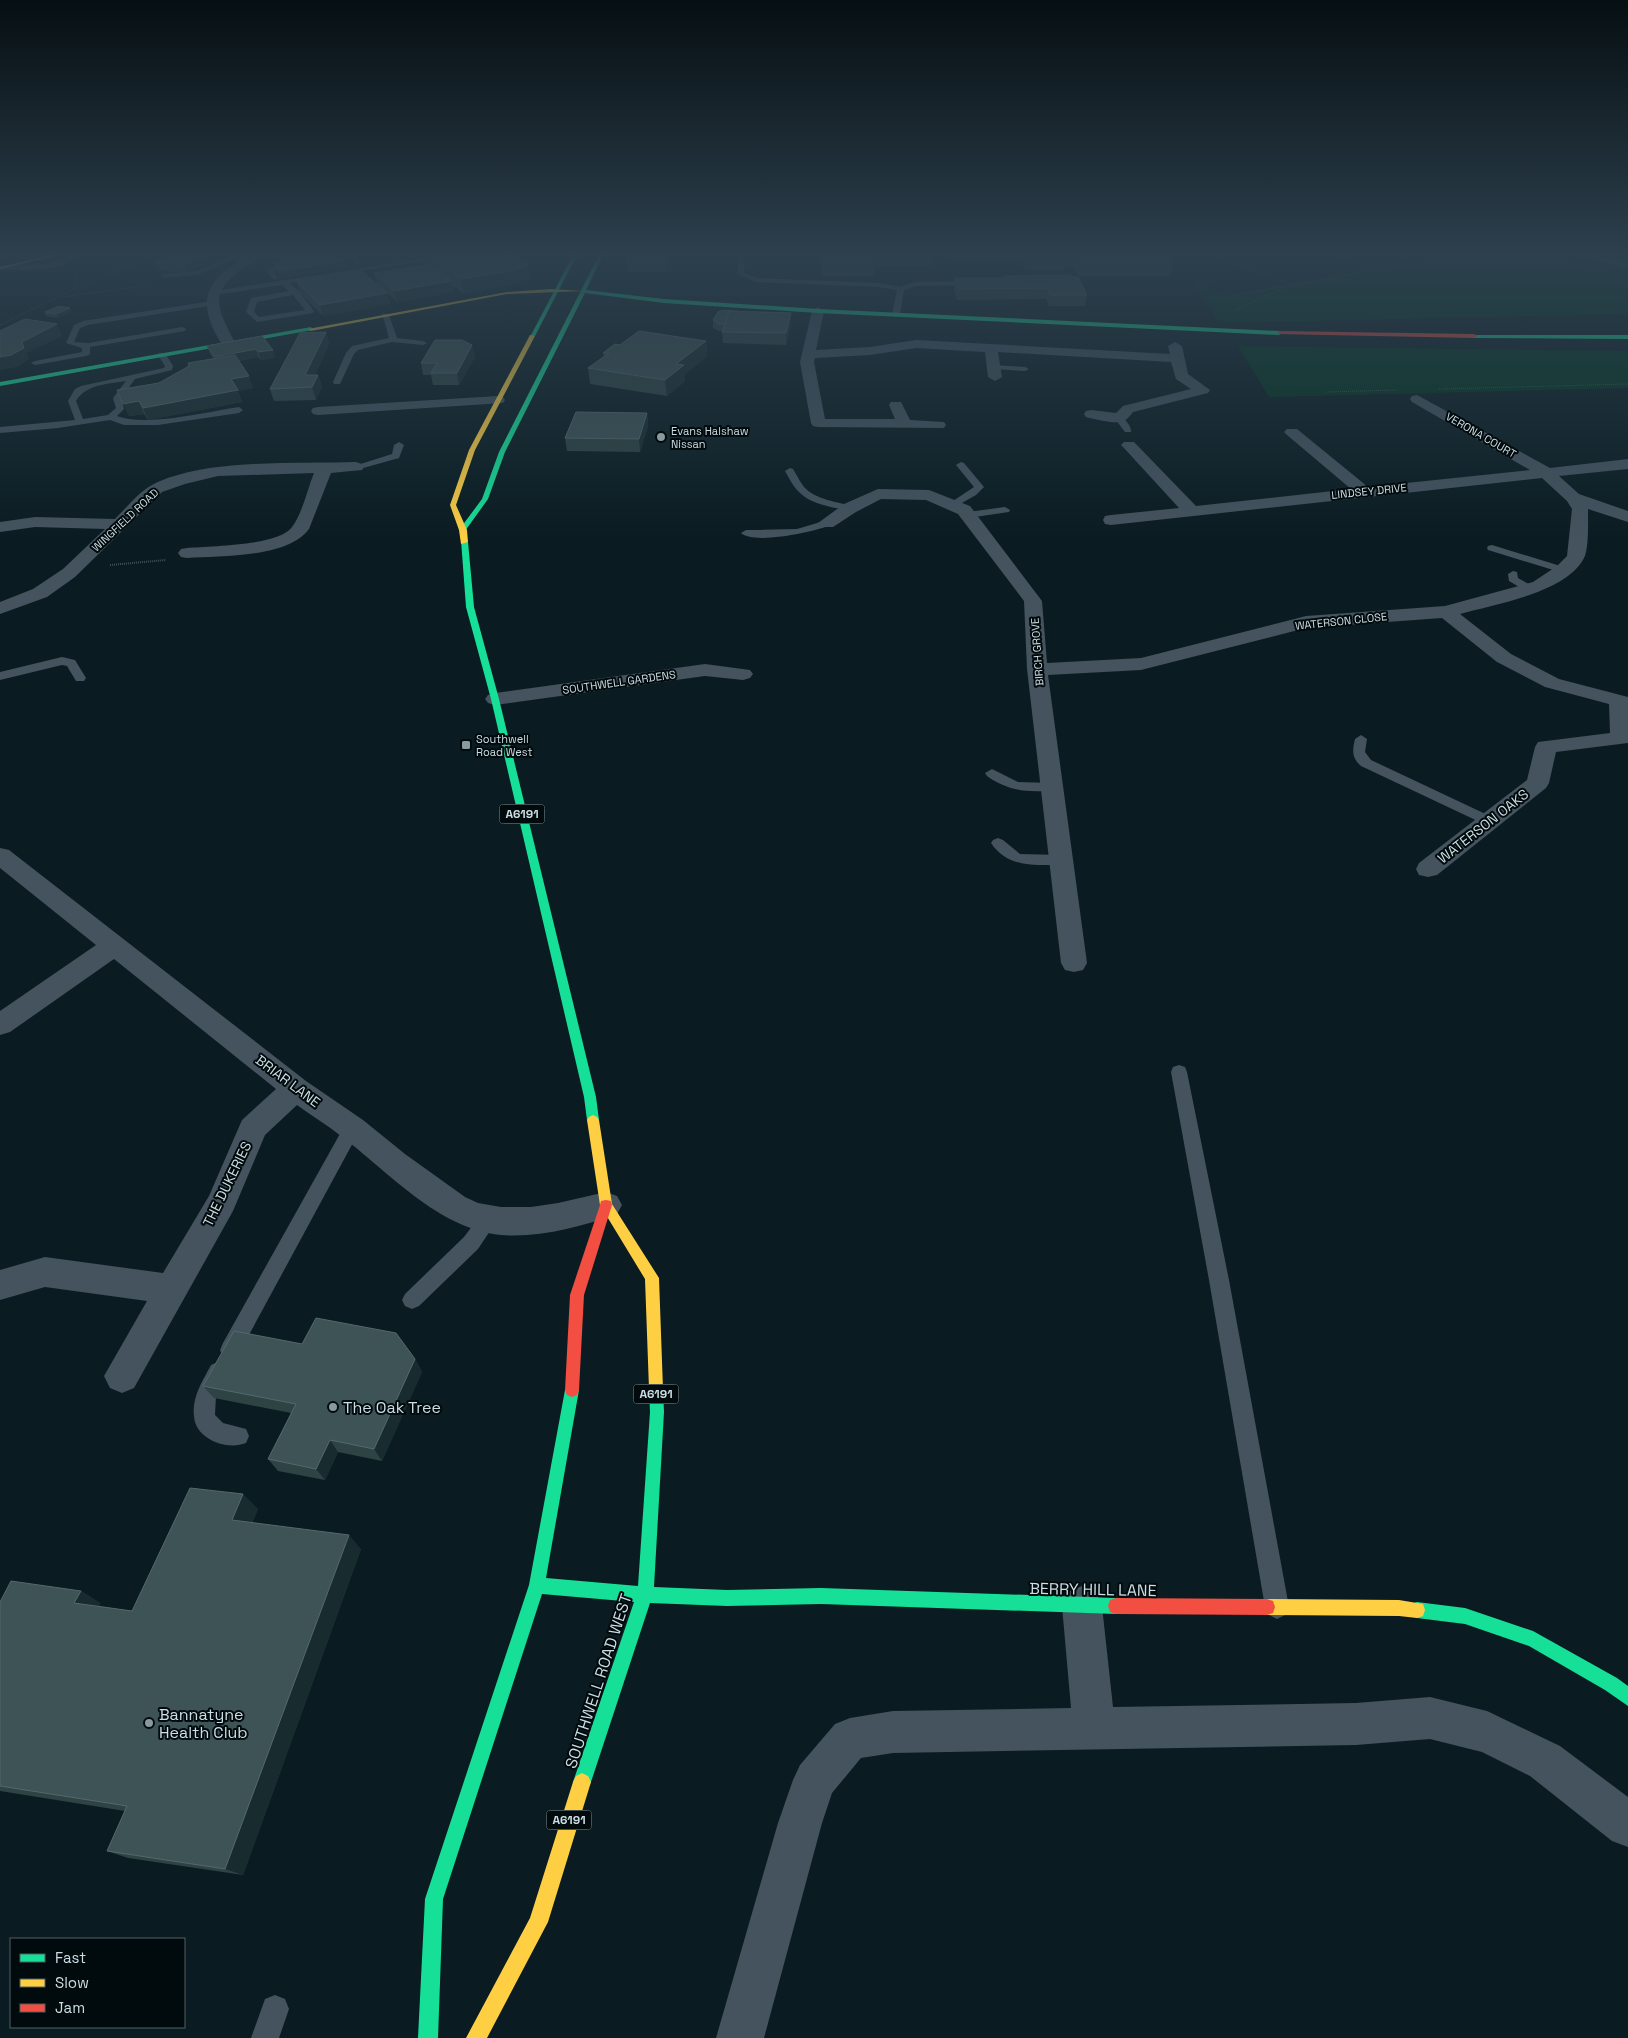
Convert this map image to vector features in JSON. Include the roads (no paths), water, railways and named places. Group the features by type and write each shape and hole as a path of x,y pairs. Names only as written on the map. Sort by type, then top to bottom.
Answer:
{"main road":[{"path":"0,384 189,350"},
{"name":"SOUTHWELL ROAD WEST","path":"476,2038 538,1922 598,1726 644,1595 657,1412 652,1278 606,1205 590,1096 470,607 463,530 454,505 472,450 523,350"},
{"path":"463,530 485,499 502,452 554,350"},
{"name":"SOUTHWELL ROAD WEST","path":"428,2038 434,1899 537,1585 572,1391 577,1295 606,1205"},
{"name":"BERRY HILL LANE","path":"537,1585 644,1595 727,1598 821,1596 1082,1606 1399,1608 1465,1616 1533,1639 1611,1684 1628,1697"}],"street":[{"path":"809,350 808,362 818,423 939,425"},
{"path":"808,354 876,350"},
{"path":"991,350 994,372"},
{"path":"1091,414 1119,418 1128,409 1203,390 1181,376 1176,352 1106,350"},
{"name":"VERONA COURT","path":"1417,399 1544,472 1573,498"},
{"path":"318,411 498,400"},
{"path":"896,405 904,424"},
{"path":"1292,432 1364,492"},
{"path":"1128,438 1192,511"},
{"name":"LINDSEY DRIVE","path":"1111,520 1628,464"},
{"name":"WINGFIELD ROAD","path":"0,608 40,593 70,572 156,489 180,480 218,472 356,467"},
{"path":"187,553 209,557 264,546 283,540 298,532 324,469"},
{"name":"BIRCH GROVE","path":"827,523 850,508 878,494 929,495 961,510 1034,601 1037,669 1074,963"},
{"path":"1573,498 1628,517"},
{"name":"WATERSON CLOSE","path":"1037,669 1141,664 1306,622 1446,612 1540,586 1563,570 1576,557 1580,509 1573,498"},
{"path":"0,527 34,522 119,524"},
{"path":"1446,612 1504,658 1552,683 1624,702"},
{"name":"SOUTHWELL GARDENS","path":"494,699 705,670 743,674"},
{"name":"WATERSON OAKS","path":"1428,869 1538,783 1546,746 1621,738 1624,702"},
{"name":"BRIAR LANE","path":"0,856 296,1089 352,1128 394,1163 454,1206 473,1215 489,1219 531,1221 558,1217 606,1205"},
{"path":"0,1025 114,946"},
{"name":"THE DUKERIES","path":"122,1376 170,1289 222,1202 253,1128 296,1089"},
{"path":"0,1285 45,1272 170,1289"},
{"path":"1082,1606 1094,1728"},
{"path":"740,2038 815,1780 850,1739 893,1732 1356,1724 1430,1718 1487,1732 1545,1761 1628,1825"}],"lane":[{"path":"35,363 92,350"},
{"path":"337,382 353,350"},
{"path":"80,422 72,401 79,391 95,385 168,370 169,366 162,355"},
{"path":"994,372 1025,369"},
{"path":"111,417 120,409 117,398 131,379"},
{"path":"0,430 58,426 111,417 124,422 158,422 239,410"},
{"path":"1119,418 1128,438"},
{"path":"356,467 396,456 399,445"},
{"path":"961,466 975,480 979,487 961,510"},
{"path":"790,471 801,489 810,496 850,508"},
{"path":"961,510 1005,510"},
{"path":"746,533 793,533 813,530 827,523"},
{"path":"1492,548 1563,570"},
{"path":"1513,574 1512,579 1530,589"},
{"path":"0,676 62,661 71,663 80,678"},
{"path":"1361,739 1358,753 1360,759 1366,763 1489,821"},
{"path":"992,773 1006,783 1021,788 1052,787"},
{"path":"998,843 1015,858 1024,860 1061,860"},
{"path":"1179,1072 1219,1280 1276,1608"},
{"path":"238,1436 217,1433 204,1418 206,1395 352,1128"},
{"path":"412,1300 471,1243 489,1219"},
{"path":"265,2038 275,2009"}],"place":[{"name":"Evans Halshaw Nissan","path":"661,437"},
{"name":"Southwell Road West","path":"466,745"},
{"name":"The Oak Tree","path":"333,1407"},
{"name":"Bannatyne Health Club","path":"149,1723"}]}
